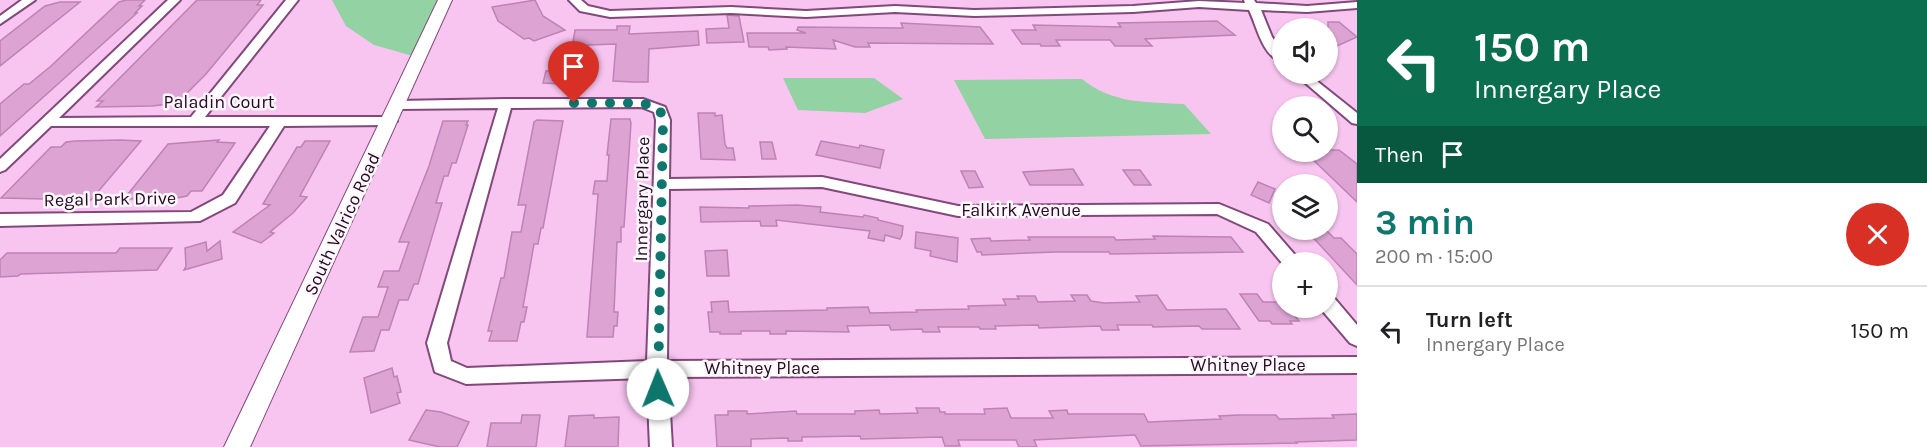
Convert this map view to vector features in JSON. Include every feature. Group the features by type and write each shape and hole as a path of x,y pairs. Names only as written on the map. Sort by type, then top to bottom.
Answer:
{"street":[{"path":"0,21 29,0"},
{"path":"0,167 174,0"},
{"path":"196,120 292,0"},
{"name":"South Valrico Road","path":"237,447 445,0"},
{"path":"575,0 584,9 610,14 731,10 806,14 895,9 974,13 1251,3 1307,9 1357,5"},
{"path":"1084,0 1097,10"},
{"path":"1251,3 1272,49"},
{"path":"1313,84 1357,120"},
{"name":"Innergary Place","path":"393,113 506,103 643,103 660,110 663,120 657,369 661,447"},
{"name":"Whitney Place","path":"506,103 437,343 442,366 466,376 657,369 1357,365"},
{"name":"Paladin Court","path":"47,122 281,120 393,113"},
{"name":"Regal Park Drive","path":"0,220 194,218 229,199 281,120"},
{"name":"Falkirk Avenue","path":"662,184 822,182 958,211 1219,209 1262,228 1283,252"},
{"path":"1338,316 1357,338"}],"shaded area":[{"path":"332,0 439,0 413,56 374,45 346,26"},
{"path":"783,78 874,78 903,99 865,113 798,110"},
{"path":"1082,79 1106,93 1130,100 1184,104 1211,134 985,139 954,80"}],"building":[{"path":"145,0 135,13 137,13 0,136 0,104 51,66 119,2"},
{"path":"197,0 261,0 257,5 263,5 206,74 180,100 173,100 170,104 152,106 96,107 103,101 97,101"},
{"path":"535,0 543,16 565,30 534,41 529,38 524,39 498,21 492,7"},
{"path":"60,2 80,2 0,66 0,41 45,6"},
{"path":"727,15 739,16 744,42 707,43 706,29 729,28"},
{"path":"1217,21 1235,35 1145,39 1152,46 1115,46 1110,40 1056,40 1060,46 1041,46 1040,44 1022,44 1012,30 1036,30 1033,25 1121,27 1118,23"},
{"path":"1338,22 1339,22 1357,37 1338,46"},
{"path":"901,23 980,27 993,44 868,43 870,47 855,47 833,40 836,49 786,47 787,49 769,50 768,47 749,47 747,33 806,33 797,30 798,27 903,28"},
{"path":"617,26 630,26 629,34 698,31 699,45 649,49 648,82 633,82 613,81 616,44 588,45 583,82 566,83 575,30 617,30"},
{"path":"565,70 562,84 543,83 546,71"},
{"path":"698,113 722,115 725,144 727,148 733,148 735,160 701,159"},
{"path":"611,119 630,119 631,123 624,227 621,227 621,242 617,242 614,312 618,312 617,326 614,326 613,337 587,337 598,194 593,194 595,181 607,181"},
{"path":"537,120 563,121 543,228 541,228 538,244 534,244 523,307 527,307 524,322 521,322 517,341 489,341 492,331 488,331 501,278 504,278 512,232 521,232 526,205 518,205 534,122"},
{"path":"443,121 468,121 466,125 468,125 456,163 452,163 448,176 444,176 436,203 442,203 418,284 414,284 408,300 399,300 389,330 381,330 374,351 350,352 363,317 378,317 388,287 378,287 384,271 399,271 409,242 399,242 429,166"},
{"path":"219,140 217,142 235,143 202,191 191,191 187,196 177,198 124,199 168,144"},
{"path":"75,141 141,141 91,200 1,198 51,147 61,147 66,142"},
{"path":"305,141 330,141 300,196 307,197 293,213 270,232 274,233 261,243 233,232 270,205 263,204 297,147 301,147"},
{"path":"821,141 884,150 880,168 816,155"},
{"path":"760,142 772,142 776,159 762,159"},
{"path":"1338,150 1357,164 1357,202 1338,184 1338,174 1328,174 1315,162 1338,162"},
{"path":"1073,169 1083,185 1030,185 1023,172"},
{"path":"1123,170 1140,170 1151,185 1134,185"},
{"path":"961,171 975,171 983,187 969,188"},
{"path":"1258,182 1272,188 1269,203 1251,195"},
{"path":"749,206 821,207 820,212 878,218 878,220 903,226 902,235 900,239 885,235 884,241 868,238 870,231 776,220 777,226 761,226 760,221 701,222 700,207 749,208"},
{"path":"916,232 958,238 957,262 930,256 931,251 915,248"},
{"path":"1153,236 1231,237 1243,252 1110,254 1109,252 1055,252 982,255 981,252 977,252 971,239 990,238 991,241 1030,240 1028,237 1114,237 1116,240 1155,239"},
{"path":"1341,238 1357,254 1357,285 1338,265 1338,252 1326,252 1315,240"},
{"path":"220,241 222,259 184,270 186,266 185,248 206,242 207,251"},
{"path":"120,248 172,248 157,270 21,274 0,277 0,260 7,253 116,253"},
{"path":"727,250 729,276 707,276 705,251"},
{"path":"1240,294 1257,294 1263,302 1272,302 1272,318 1297,318 1299,321 1290,321 1292,324 1272,324 1270,321 1259,321"},
{"path":"1071,295 1087,295 1091,301 1104,303 1140,302 1136,296 1157,295 1167,310 1226,309 1240,329 1117,325 1119,330 1102,330 1100,326 1039,328 1038,325 995,326 996,329 938,327 940,332 923,332 922,329 891,330 889,325 847,326 849,332 786,331 786,334 770,334 770,331 741,331 741,334 720,334 720,332 710,332 708,312 712,312 711,302 728,301 729,312 868,307 870,313 969,309 968,306 1006,305 1003,299 1019,299 1017,296 1035,296 1038,302 1075,301"},
{"path":"392,368 394,377 397,376 401,392 397,393 400,403 371,413 364,378"},
{"path":"916,408 939,408 940,412 945,412 945,414 985,414 984,409 1007,408 1011,418 1053,418 1049,411 1067,410 1068,414 1144,414 1148,422 1221,419 1219,416 1238,415 1276,415 1279,419 1334,418 1332,415 1357,414 1357,440 1141,446 1135,435 1034,440 1037,447 1019,447 1016,440 958,440 960,446 945,446 942,437 861,439 860,436 802,437 802,441 788,441 788,438 751,439 751,447 717,447 715,415 728,415 728,411 747,411 747,414 796,411 797,414 855,414 855,411 879,410 880,414 918,413"},
{"path":"426,410 441,412 469,422 457,447 440,447 409,440"},
{"path":"522,415 540,415 536,447 487,447 491,423 521,423"},
{"path":"594,415 594,418 619,417 618,447 565,447 569,416"}],"route":[{"path":"574,103 643,103 660,110 663,120 658,389"}]}
